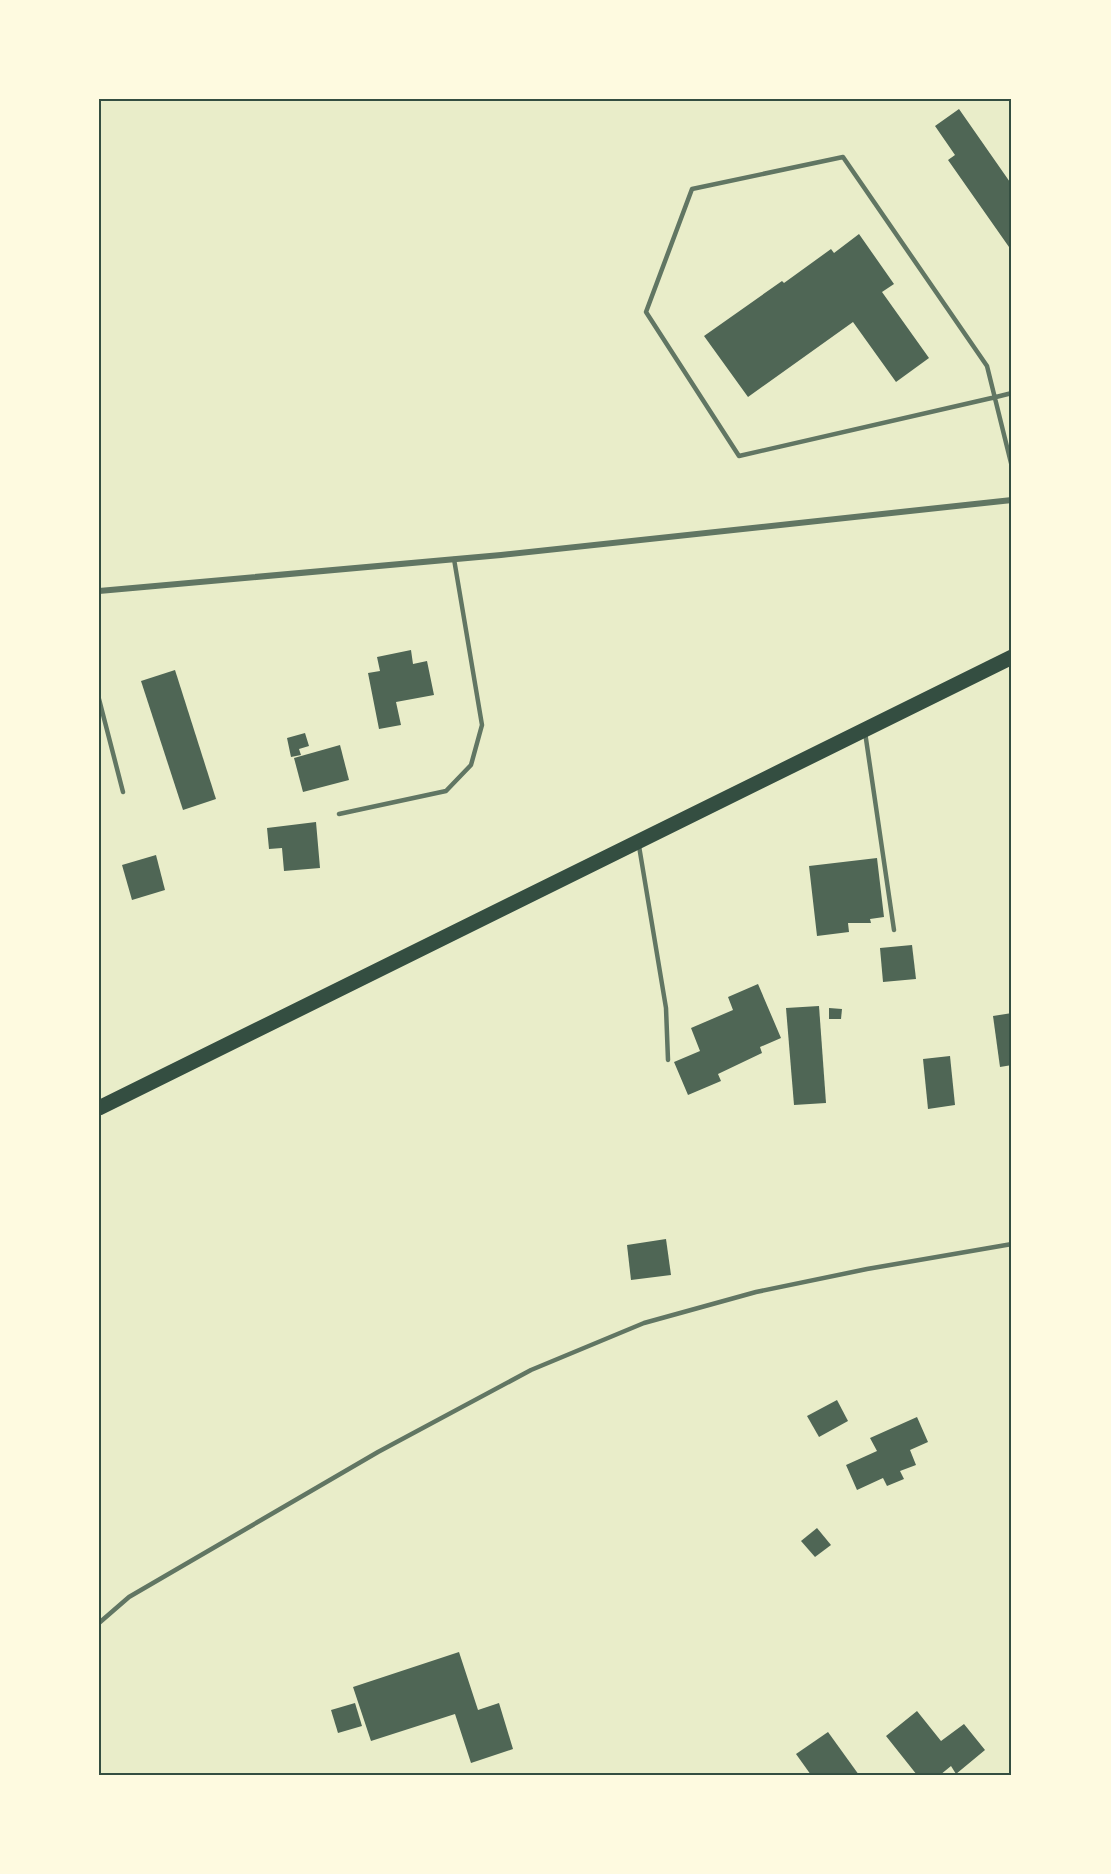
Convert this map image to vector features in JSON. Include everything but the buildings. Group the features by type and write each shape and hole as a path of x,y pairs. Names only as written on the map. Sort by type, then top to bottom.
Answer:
{"main road":[{"path":"99,1108 1012,657"}],"street":[{"path":"99,591 454,559 1012,500"}],"lane":[{"path":"1012,393 996,397 739,456 646,312 692,189 843,157 987,366 996,397 1012,466"},
{"path":"339,814 446,791 471,765 482,726 454,559"},
{"path":"99,699 123,792"},
{"path":"865,729 894,930"},
{"path":"638,840 666,1008 668,1060"},
{"path":"99,1623 129,1596 378,1452 531,1370 644,1323 789,1285 1012,1244"}]}
